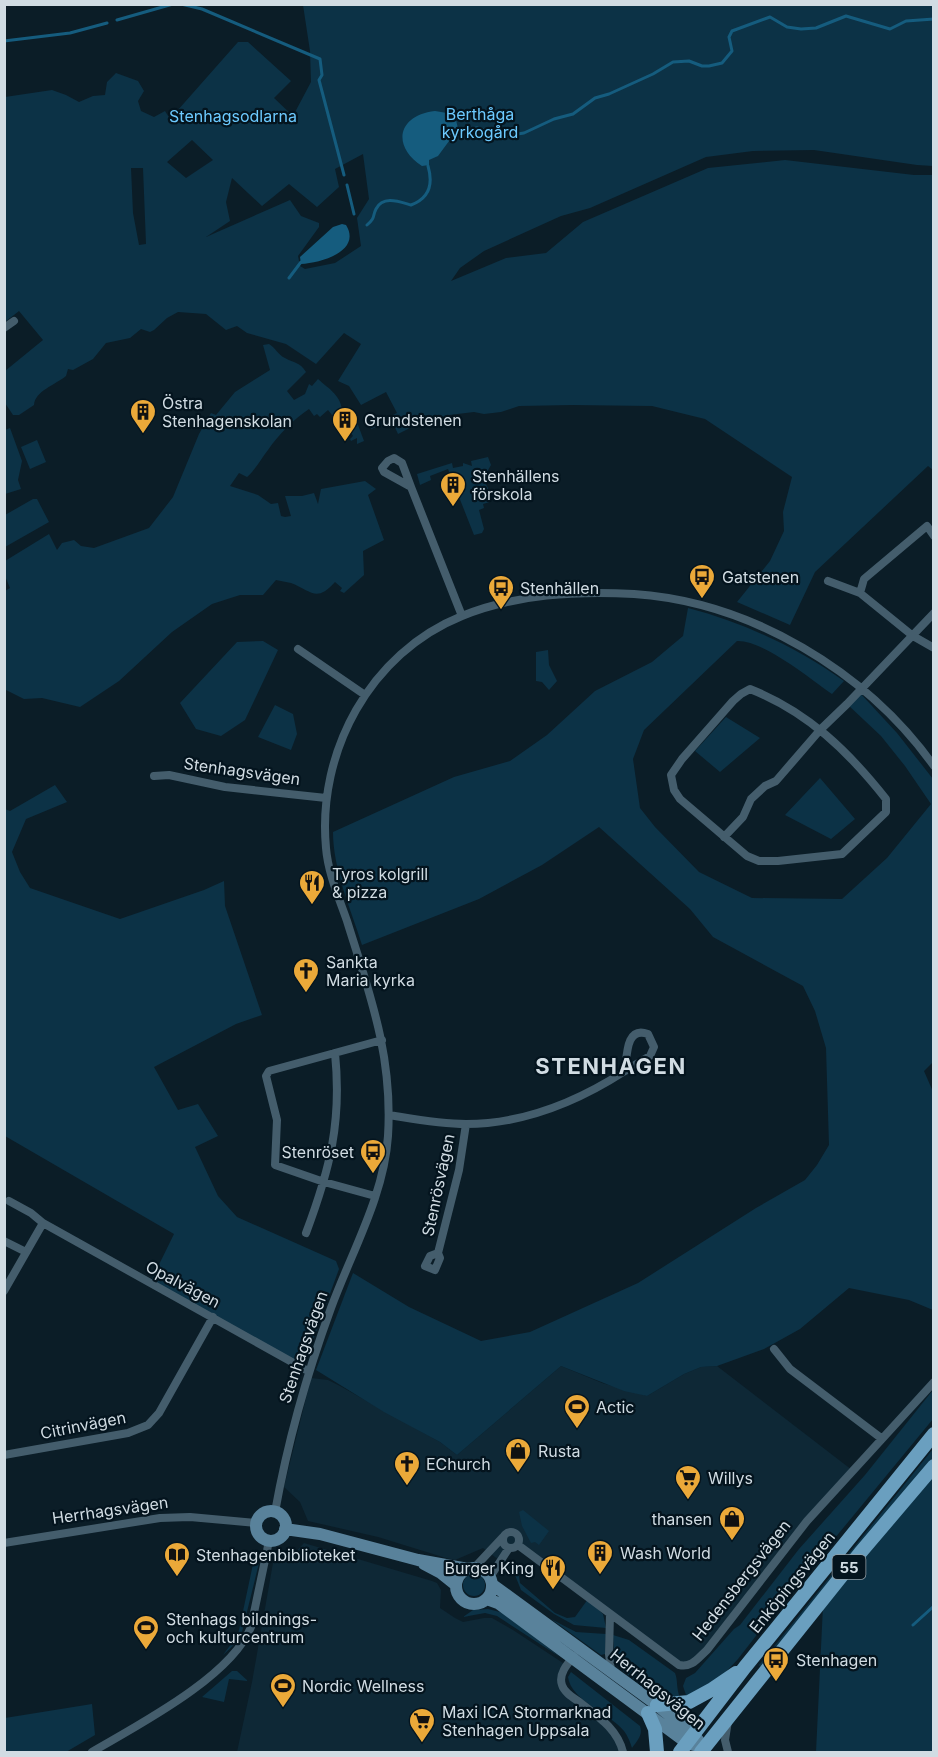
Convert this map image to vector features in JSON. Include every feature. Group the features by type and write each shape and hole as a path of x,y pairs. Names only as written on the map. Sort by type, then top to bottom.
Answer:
{"main road":[{"name":"Enköpingsvägen","path":"687,1744 745,1667 933,1434"},
{"name":"55","path":"705,1751 860,1553 933,1466"},
{"path":"657,1752 652,1709 689,1702 745,1667"}],"street":[{"path":"4,328 14,321"},
{"path":"411,488 462,616"},
{"path":"860,593 864,579 927,526 933,536"},
{"path":"828,581 860,593 913,636 933,648"},
{"name":"Stenhagsvägen","path":"274,1512 288,1439 308,1371 375,1196 386,1159 388,1115 386,1060 382,1040 330,870 326,849 327,798 331,770 350,720 379,676 405,651 448,622 503,603 566,594 647,595 714,609 743,619 827,662 862,688 904,729 933,766"},
{"path":"724,837 743,817 751,799 765,786 776,782 820,730 933,613"},
{"path":"298,649 365,695"},
{"path":"750,689 774,698 796,711 820,730 847,752 886,799 886,812 842,854 778,861 759,861 747,856 680,799 672,783 671,775 682,759 721,714 741,694 750,689"},
{"name":"Stenhagsvägen","path":"154,776 169,775 225,787 327,798"},
{"name":"Stenrösvägen","path":"388,1115 437,1123 466,1124 494,1122 538,1114 578,1099 625,1071 650,1056 654,1047 648,1034 642,1031 630,1038 625,1071"},
{"path":"375,1196 275,1165 277,1120 266,1076 269,1071 382,1040"},
{"path":"306,1233 331,1159 336,1118 336,1053"},
{"name":"Stenrösvägen","path":"438,1253 459,1170 466,1124"},
{"name":"Opalvägen","path":"9,1201 31,1213 43,1223 308,1371"},
{"path":"4,1291 43,1223"},
{"path":"4,1240 26,1252"},
{"name":"Citrinvägen","path":"4,1455 128,1433 148,1425 159,1413 213,1317"},
{"path":"774,1349 790,1369 881,1438"},
{"name":"Hedensbergsvägen","path":"503,1538 507,1532 515,1532 519,1536 518,1545 679,1665 692,1665 707,1650 807,1521 933,1382"},
{"path":"274,1512 285,1520 285,1529 280,1538 269,1541 260,1536 256,1523 265,1513 274,1512"},
{"name":"Herrhagsvägen","path":"4,1543 160,1518 190,1517 256,1523"},
{"path":"285,1529 320,1534 417,1560 471,1568 484,1571 491,1581 492,1592 478,1605 469,1604 459,1596 456,1585 458,1577 471,1568 503,1538"},
{"path":"503,1538 503,1543 508,1548 518,1545"},
{"path":"92,1752 185,1695 235,1652 245,1639 250,1627 269,1541"},
{"path":"491,1581 508,1548"},
{"path":"417,1560 441,1573 456,1585"},
{"name":"Herrhagsvägen","path":"491,1581 576,1653 611,1671 687,1744 705,1751"},
{"name":"Herrhagsvägen","path":"487,1599 498,1603 576,1653 652,1709"},
{"path":"610,1614 611,1671"},
{"path":"576,1653 561,1676 562,1686 569,1695 608,1725 617,1735 622,1752"},
{"path":"728,1720 725,1740 728,1752"}],"shaded area":[{"path":"435,111 447,113 456,120 460,137 452,137 438,156 429,160 429,165 422,166 406,150 403,132 413,118"},
{"path":"346,225 349,234 349,242 344,249 328,258 301,264 300,257 333,227"},
{"path":"561,1366 602,1383 647,1396 684,1374 701,1367 717,1366 852,1470 707,1650 685,1666 518,1545 511,1548 499,1560 483,1548 455,1560 446,1558 378,1537 308,1521 300,1502 284,1487 311,1378 328,1380 340,1386 440,1442 457,1455"},
{"path":"304,1543 437,1583 441,1590 440,1608 455,1618 463,1622 492,1618 513,1630 566,1665 562,1686 608,1725 623,1752 237,1752 273,1563 292,1556"}],"green space":[{"path":"303,5 933,5 933,166 814,150 753,151 706,157 590,208 561,216 484,251 460,268 451,281 506,258 546,253 583,222 708,168 785,160 914,175 933,175 933,470 928,466 815,572 790,625 737,602 770,561 784,531 783,512 792,477 705,419 652,406 519,406 501,412 484,414 474,412 449,415 442,419 428,419 417,422 398,434 392,421 371,429 370,425 397,413 386,392 361,405 349,386 338,381 361,344 344,333 316,364 286,344 247,333 237,326 226,330 206,314 178,312 150,332 141,329 130,338 106,343 93,359 73,370 68,369 66,376 38,396 34,405 19,415 13,415 5,403 5,371 43,340 19,311 5,322 5,97 52,90 79,102 93,96 105,95 107,82 116,73 138,81 144,91 138,101 141,111 154,117 165,111 170,119 238,42 248,42 291,81 274,98 293,116 311,82 310,51","holes":["192,140 213,160 186,178 167,162","363,154 369,199 357,218 361,246 335,263 305,269 300,266 298,256 319,227 319,223 301,216 290,200 206,237 230,221 226,202 232,178 262,206 289,184 317,207 339,187 335,169","131,168 143,168 146,244 139,245 133,213"]},
{"path":"269,344 283,357 299,364 306,372 287,391 294,400 305,394 309,384 312,386 318,379 337,397 342,412 346,415 348,412 354,414 364,441 357,444 357,438 351,441 353,436 346,423 341,426 328,410 320,417 317,414 314,416 309,409 282,433 247,477 239,473 230,486 258,495 271,504 278,503 281,516 285,517 291,516 285,496 314,493 318,504 321,489 365,481 376,489 368,495 384,540 363,551 364,575 344,593 340,591 342,588 335,582 318,594 291,583 276,580 263,595 240,595 212,604 172,632 119,681 80,707 42,698 24,699 5,691 5,591 10,588 5,576 5,561 49,534 57,550 62,543 74,540 81,546 94,548 149,528 173,497 199,434 211,413 216,415 235,392 270,370 263,345"},
{"path":"10,428 22,461 18,480 21,489 5,494 5,430"},
{"path":"37,440 46,462 30,469 21,447"},
{"path":"488,457 491,465 483,479 488,488 490,502 483,504 484,508 479,510 484,529 482,533 474,535 448,469 430,476 431,480 420,485 417,474 452,463 453,468 463,466 463,463 472,466 471,461"},
{"path":"37,499 49,522 5,547 5,515"},
{"path":"688,608 730,621 769,637 807,657 844,681 832,694 772,653 748,642 737,641 644,730 633,759 640,808 655,827 699,872 752,898 842,899 887,858 931,804 881,736 847,704 860,693 897,733 933,779 934,1061 924,1071 934,1094 933,1310 909,1300 849,1288 800,1329 764,1349 717,1366 701,1367 684,1374 647,1396 624,1391 561,1366 457,1455 440,1442 384,1412 316,1370 353,1273 409,1307 481,1341 530,1332 638,1283 756,1208 805,1180 817,1165 829,1145 826,1048 815,1011 803,986 713,937 690,909 599,827 542,865 479,899 362,945 339,875 333,832 454,777 510,761 547,735 595,691 652,662 683,636"},
{"path":"263,641 278,650 245,720 221,736 196,729 180,703 237,642"},
{"path":"548,650 549,665 557,681 549,690 542,682 536,681 536,652"},
{"path":"275,705 293,714 297,734 291,750 258,737"},
{"path":"726,717 760,738 720,772 695,751"},
{"path":"820,778 855,819 831,839 785,815"},
{"path":"55,785 67,802 26,819 12,852 30,888 120,919 224,881 225,906 262,1015 236,1024 154,1067 178,1110 198,1104 218,1136 195,1147 218,1196 237,1217 336,1261 339,1269 305,1362 298,1365 150,1283 174,1234 5,1136 5,809 10,811"},
{"path":"933,1390 933,1419 738,1659 724,1674 687,1698 683,1686 686,1678 695,1673 740,1625 799,1549 865,1475"},
{"path":"933,1449 933,1458 763,1669 759,1665"},
{"path":"933,1475 933,1752 816,1752 823,1606"},
{"path":"523,1510 549,1531 539,1545 535,1542 531,1543 522,1526 519,1512"},
{"path":"259,1563 242,1632 236,1643 223,1655 237,1636 253,1564"},
{"path":"522,1564 524,1567 519,1576 520,1583 555,1613 567,1618 575,1617 588,1599 603,1614 606,1628 574,1625 554,1614 521,1590 513,1570"},
{"path":"474,1574 482,1577 485,1585 482,1593 474,1596 466,1593 463,1585 466,1577"},
{"path":"488,1609 504,1613 560,1657 497,1616 485,1613 463,1617 473,1610"},
{"path":"551,1619 576,1632 606,1634 605,1654 601,1655"},
{"path":"613,1635 629,1640 675,1673 680,1698 665,1700 657,1697 623,1671 614,1652"},
{"path":"232,1671 237,1671 248,1681 229,1679 224,1702 202,1697"},
{"path":"571,1672 640,1726 640,1735 632,1748 627,1735 618,1724 576,1693 568,1677"},
{"path":"92,1704 95,1735 66,1752 5,1752 5,1718"}],"waterway":[{"path":"117,20 173,4"},
{"path":"181,4 202,9 320,59 322,75 319,80 344,175"},
{"path":"460,131 477,128 505,136 524,133 554,119 573,114 595,98 653,74 673,62 689,61 702,66 722,63 732,51 729,37 732,31 770,17 787,27 801,29 816,28 846,16 890,29 906,21 934,19"},
{"path":"4,41 70,33 107,23"},
{"path":"367,225 383,202 402,202 411,205 422,198 430,184 428,166"},
{"path":"347,185 354,214"},
{"path":"289,278 301,262"},
{"path":"913,1625 934,1606"}],"place":[{"name":"Östra Stenhagenskolan","path":"143,435"},
{"name":"Grundstenen","path":"345,443"},
{"name":"Stenhällens förskola","path":"453,508"},
{"name":"Gatstenen","path":"702,600"},
{"name":"Stenhällen","path":"501,611"},
{"name":"Tyros kolgrill & pizza","path":"312,906"},
{"name":"Sankta Maria kyrka","path":"306,994"},
{"name":"Stenröset","path":"373,1175"},
{"name":"Actic","path":"577,1430"},
{"name":"Rusta","path":"518,1474"},
{"name":"EChurch","path":"407,1487"},
{"name":"Willys","path":"688,1501"},
{"name":"thansen","path":"732,1542"},
{"name":"Wash World","path":"600,1576"},
{"name":"Stenhagenbiblioteket","path":"177,1578"},
{"name":"Burger King","path":"553,1591"},
{"name":"Stenhags bildnings- och kulturcentrum","path":"146,1651"},
{"name":"Stenhagen","path":"776,1683"},
{"name":"Nordic Wellness","path":"283,1709"},
{"name":"Maxi ICA Stormarknad Stenhagen Uppsala","path":"422,1744"}],"district":[{"name":"STENHAGEN","path":"611,1066"}],"park label":[{"name":"Stenhagsodlarna","path":"233,116"},
{"name":"Berthåga kyrkogård","path":"480,123"}]}
